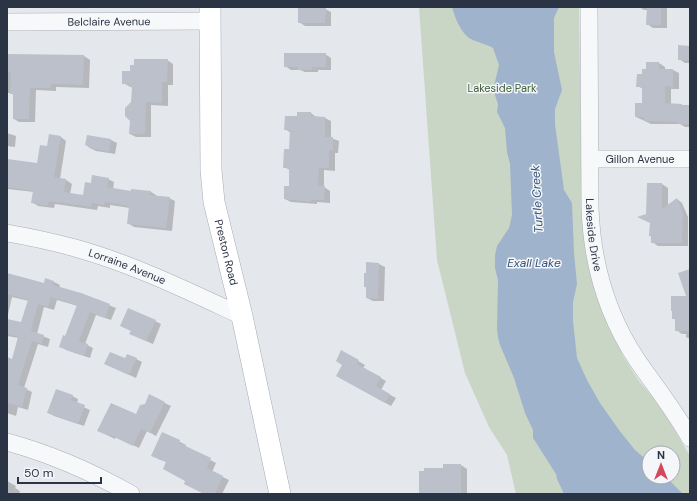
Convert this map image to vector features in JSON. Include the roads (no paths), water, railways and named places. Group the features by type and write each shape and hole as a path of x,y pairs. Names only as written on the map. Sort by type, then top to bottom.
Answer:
{"main road":[{"name":"Preston Road","path":"210,14 211,170 214,202 242,316 280,494"}],"street":[{"name":"Lakeside Drive","path":"588,7 591,231 594,257 609,304 620,330 636,358 688,431"},
{"name":"Belclaire Avenue","path":"7,22 210,14"},
{"name":"Gillon Avenue","path":"590,159 690,159"},
{"name":"Lorraine Avenue","path":"7,232 76,248 121,263 162,279 242,316"},
{"path":"7,442 40,452 77,466 131,494"}],"water":[{"name":"Exall Lake","path":"452,7 559,7 554,18 554,52 562,90 555,109 555,124 564,190 572,203 577,284 573,302 573,321 577,358 600,403 619,430 641,455 641,485 674,485 683,494 564,494 556,474 533,438 533,430 525,413 514,378 500,345 497,328 498,280 495,268 495,255 497,246 509,228 512,215 510,164 507,152 505,128 497,112 498,104 494,86 499,65 493,48 469,38 460,28"}],"park label":[{"name":"Lakeside Park","path":"502,88"}],"water label":[{"name":"Turtle Creek","path":"537,199"}]}
